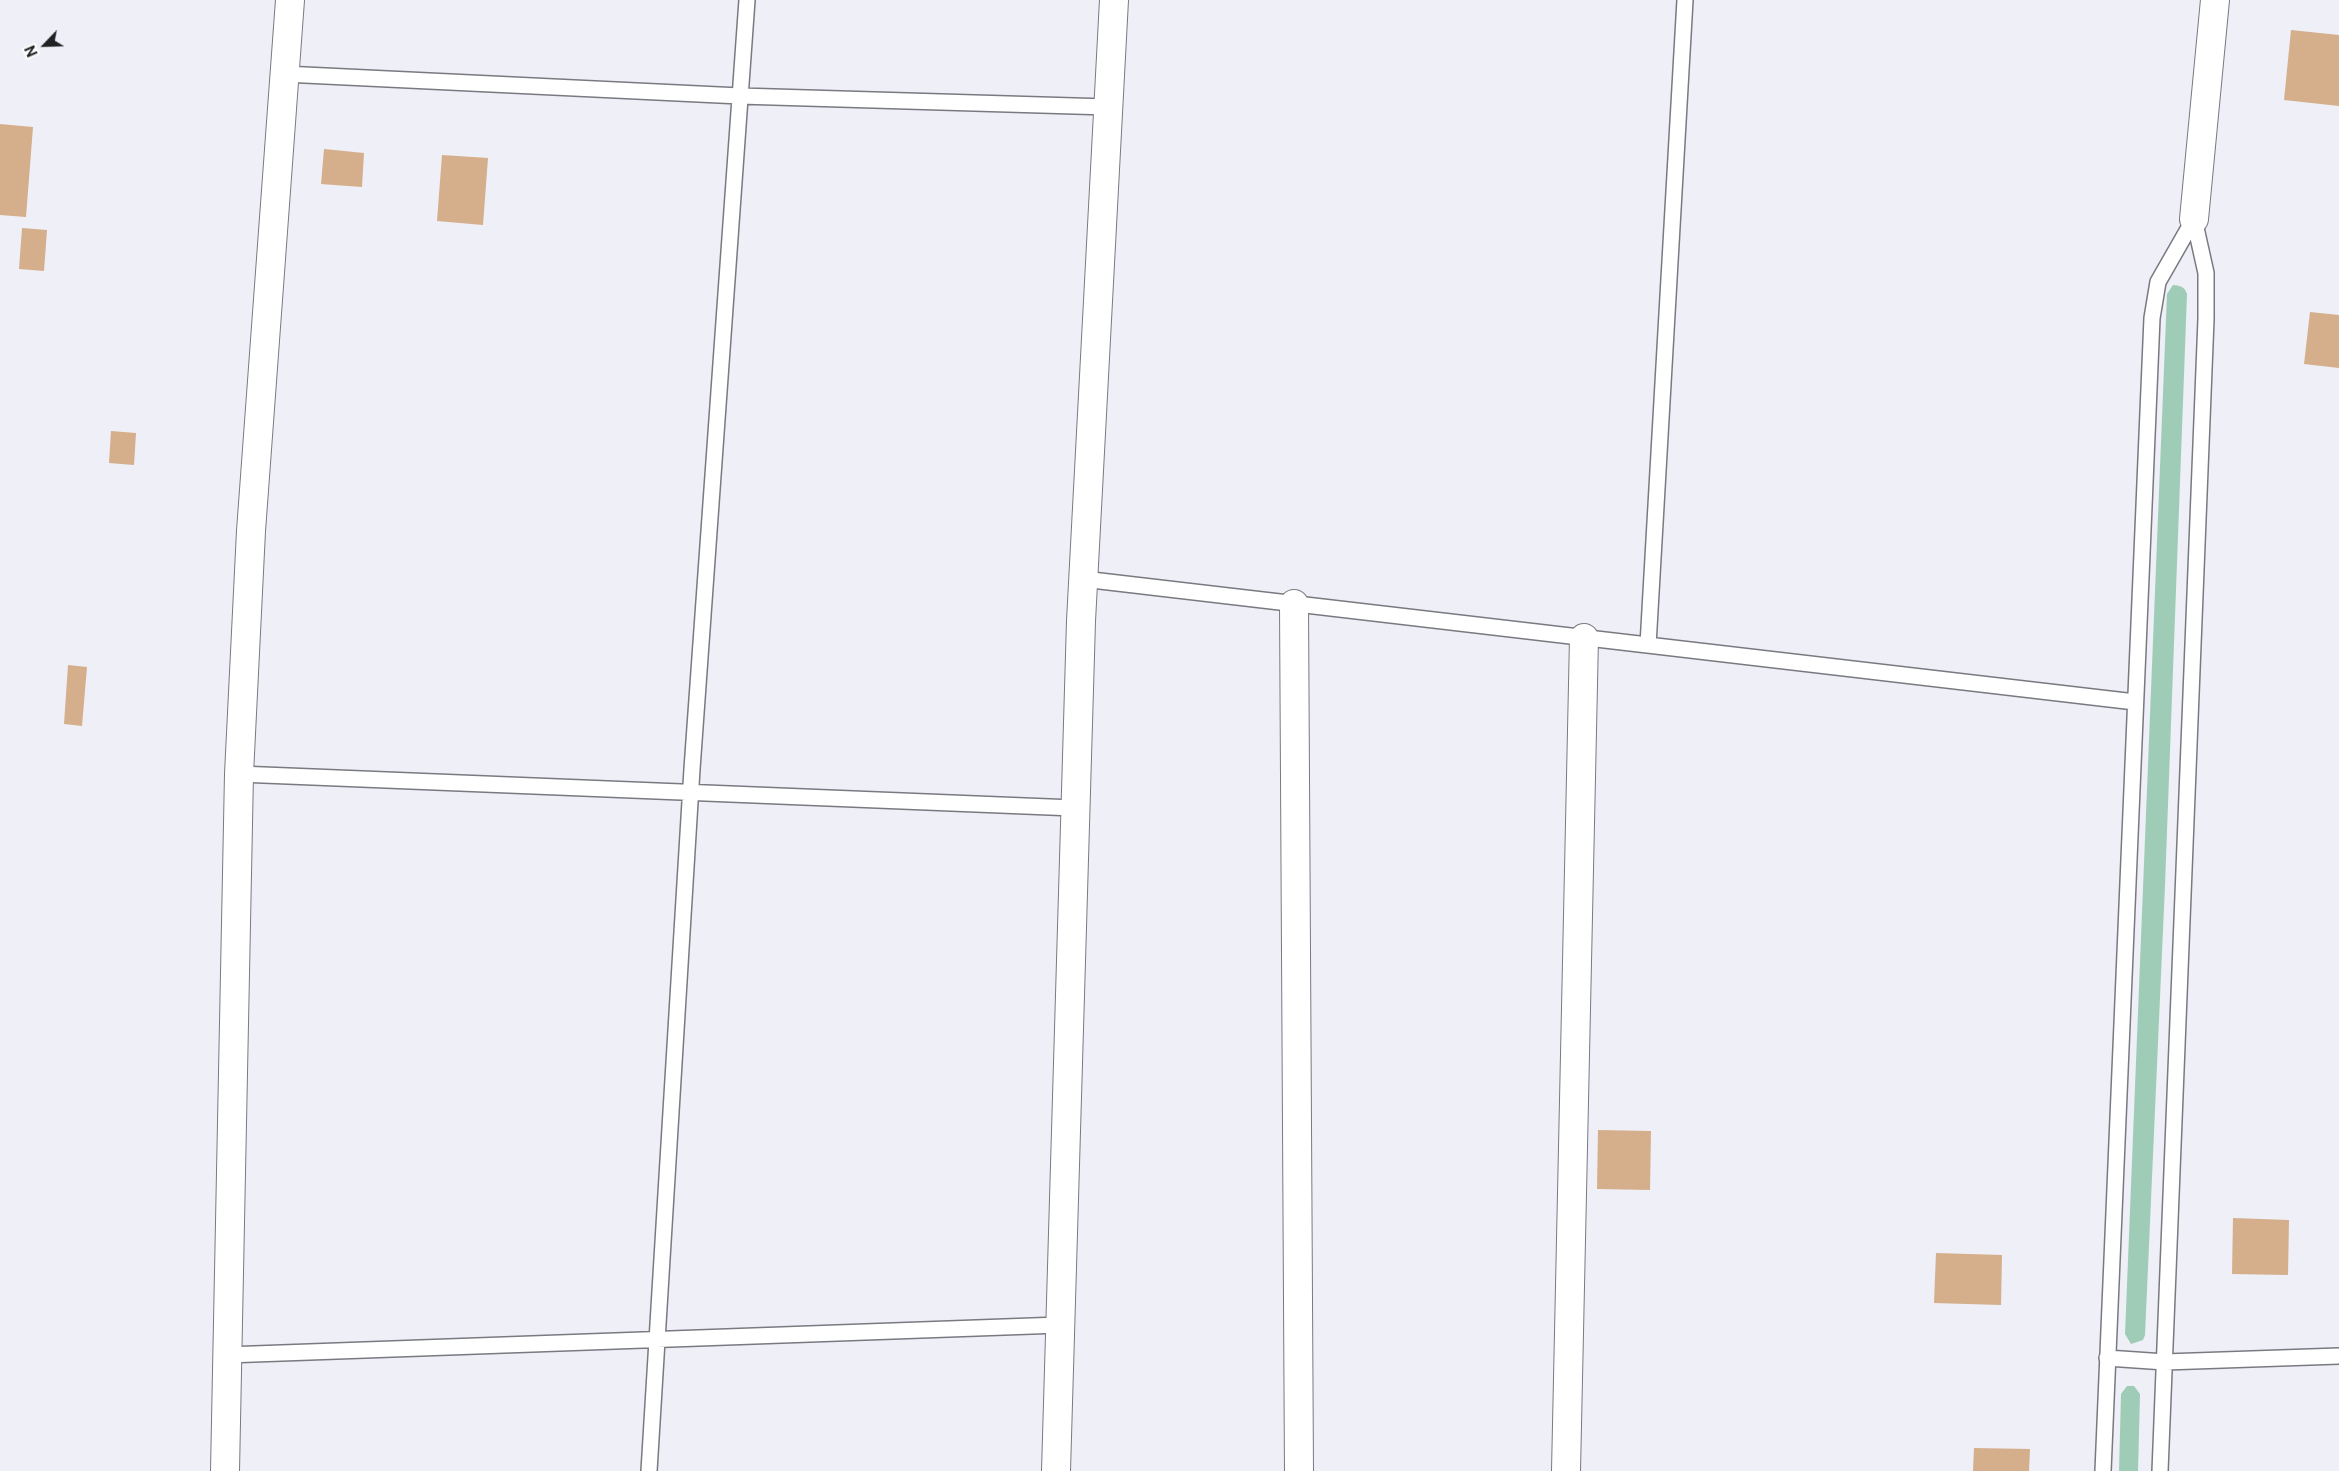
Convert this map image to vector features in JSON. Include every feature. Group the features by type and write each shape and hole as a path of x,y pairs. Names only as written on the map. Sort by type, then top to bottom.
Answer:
{"street":[{"path":"226,1471 226,1355 239,774 251,531 290,0"},
{"path":"1056,1471 1074,808 1083,579 1114,0"},
{"path":"2194,220 2215,0"},
{"path":"1294,604 1300,1471"},
{"path":"1566,1471 1584,638"}],"lane":[{"path":"649,1471 692,793 747,0"},
{"path":"1648,645 1686,0"},
{"path":"284,74 740,96 1108,107"},
{"path":"2160,1471 2206,319 2206,273 2194,220"},
{"path":"2103,1471 2152,318 2158,282 2194,220"},
{"path":"1083,579 2136,702"},
{"path":"239,774 1074,808"},
{"path":"226,1355 1060,1325"},
{"path":"2107,1358 2165,1362 2339,1356"}],"green space":[{"path":"2173,285 2182,287 2187,294 2165,885 2145,1335 2143,1340 2131,1344 2125,1334 2167,294"},
{"path":"2127,1386 2134,1386 2140,1394 2138,1471 2119,1471 2121,1394"}],"building":[{"path":"2291,30 2339,35 2339,106 2284,100"},
{"path":"0,124 33,127 26,217 0,215"},
{"path":"324,149 364,153 362,187 321,184"},
{"path":"442,155 488,158 483,225 437,221"},
{"path":"22,228 47,230 44,271 19,269"},
{"path":"2310,312 2339,315 2339,368 2304,364"},
{"path":"111,431 136,433 134,465 109,463"},
{"path":"68,665 87,667 82,726 64,724"},
{"path":"1598,1130 1651,1131 1650,1190 1597,1189"},
{"path":"2233,1218 2289,1220 2288,1275 2232,1274"},
{"path":"1936,1253 2002,1255 2001,1305 1934,1303"},
{"path":"1974,1448 2030,1449 2029,1471 1973,1471"}]}
